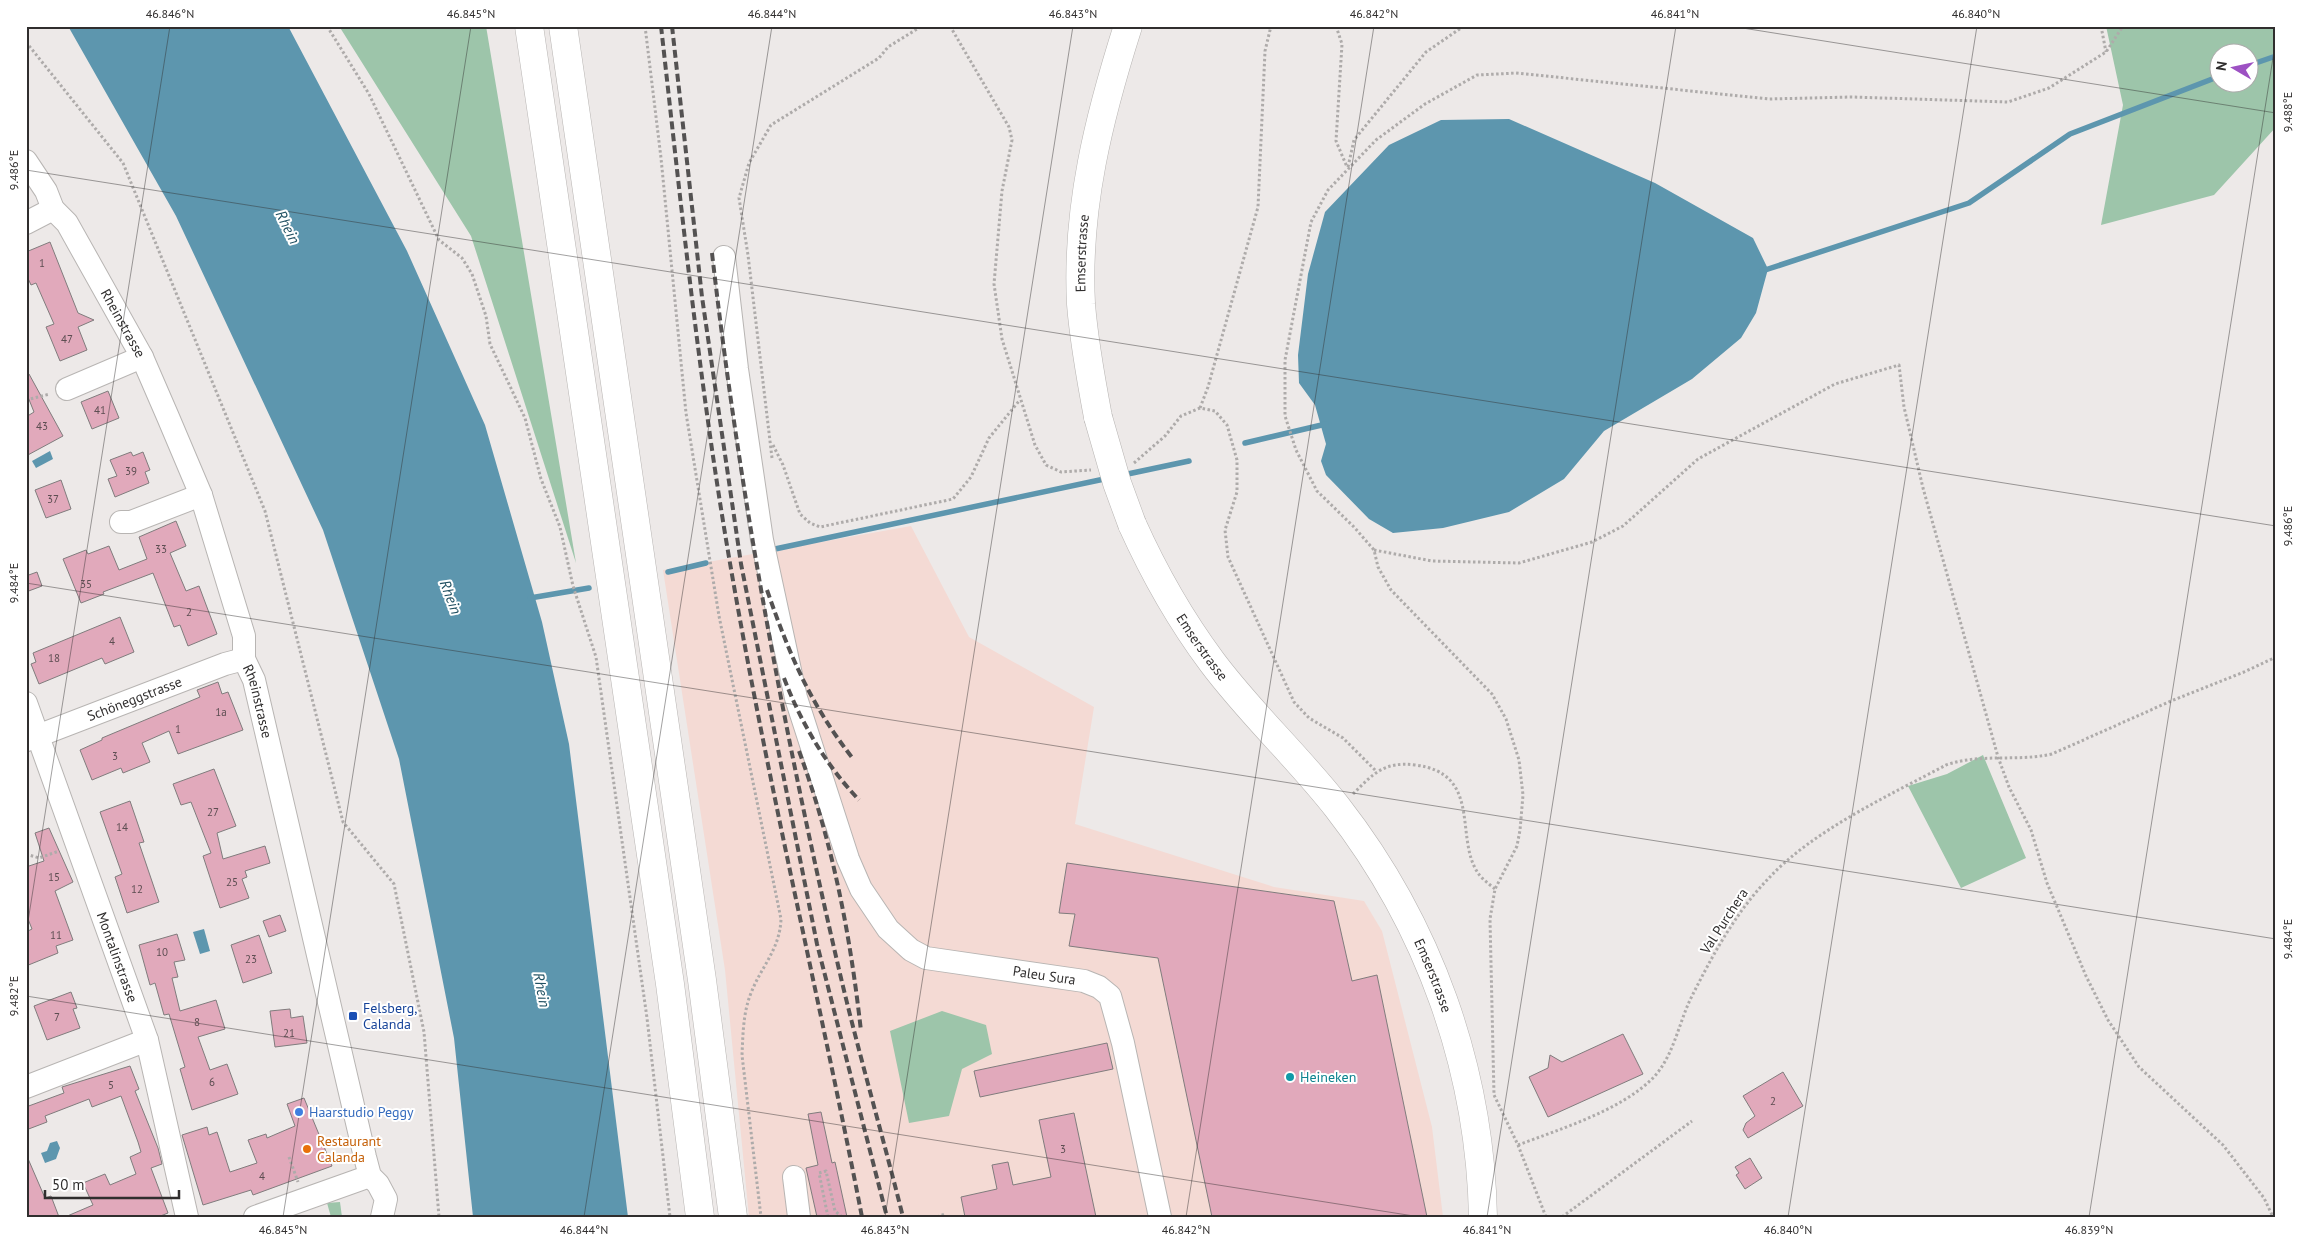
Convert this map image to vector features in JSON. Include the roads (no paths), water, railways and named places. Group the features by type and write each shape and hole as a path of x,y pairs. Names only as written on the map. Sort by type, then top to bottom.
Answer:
{"main road":[{"path":"529,26 668,974 700,1217"},
{"path":"562,26 701,970 733,1217"},
{"name":"Emserstrasse","path":"1128,26 1106,96 1096,136 1084,217 1082,304 1098,417 1117,483 1132,524 1168,596 1212,663 1338,808 1377,862 1401,902 1430,964 1447,1007 1469,1086 1482,1174 1484,1217"}],"street":[{"name":"Rheinstrasse","path":"26,161 46,190 53,209 67,223 142,357 201,495 244,636 244,659 254,680 348,1090 370,1176 384,1192 386,1199 382,1217"},
{"path":"26,223 53,209"},
{"name":"Paleu Sura","path":"724,257 737,369 762,540 796,698 848,860 861,889 888,929 911,950 926,958 1084,981 1099,987 1110,996 1123,1043 1160,1217"},
{"path":"61,393 142,357"},
{"path":"121,522 131,522 201,495"},
{"name":"Schöneggstrasse","path":"33,737 225,664 244,659"},
{"name":"Montalinstrasse","path":"26,703 33,737 78,844 147,1040 187,1217"},
{"path":"26,1087 147,1040"},
{"path":"255,1217 340,1185 370,1176"},
{"path":"794,1177 799,1217"}],"water":[{"name":"Rhein","path":"68,26 288,26 407,251 485,425 542,622 569,744 628,1217 473,1217 454,1038 399,759 323,530 176,216"},
{"path":"1509,119 1655,183 1753,238 1768,269 1756,313 1741,338 1692,379 1604,431 1564,479 1509,512 1443,528 1393,533 1369,519 1326,475 1321,461 1326,444 1315,405 1299,383 1298,355 1308,274 1325,212 1389,145 1441,120"},
{"path":"50,451 53,459 36,468 32,461"},
{"path":"204,929 210,951 200,954 193,932"},
{"path":"57,1141 60,1148 56,1159 45,1163 41,1153 47,1151 50,1143"}],"waterway":[{"path":"2260,62 2276,56"},
{"path":"1762,271 1969,203 2070,134 2210,80"},
{"path":"1245,443 1326,424"},
{"path":"1123,475 1189,461"},
{"path":"775,549 1109,478"},
{"path":"668,572 706,563"},
{"path":"530,598 589,588"}],"railway":[{"path":"661,26 693,307 722,516 748,665 862,1217"},
{"path":"672,26 702,297 741,564 817,944 887,1217"},
{"path":"712,253 723,344 750,527 783,708 841,978 903,1217"},
{"path":"767,590 784,637 813,699 854,760"},
{"path":"784,678 806,727 825,758 859,800"},
{"path":"799,751 821,820 839,889 846,924 861,1031"}],"place":[{"name":"Felsberg, Calanda","path":"353,1016"},
{"name":"Heineken","path":"1290,1077"},
{"name":"Haarstudio Peggy","path":"299,1112"},
{"name":"Restaurant Calanda","path":"307,1149"}]}
